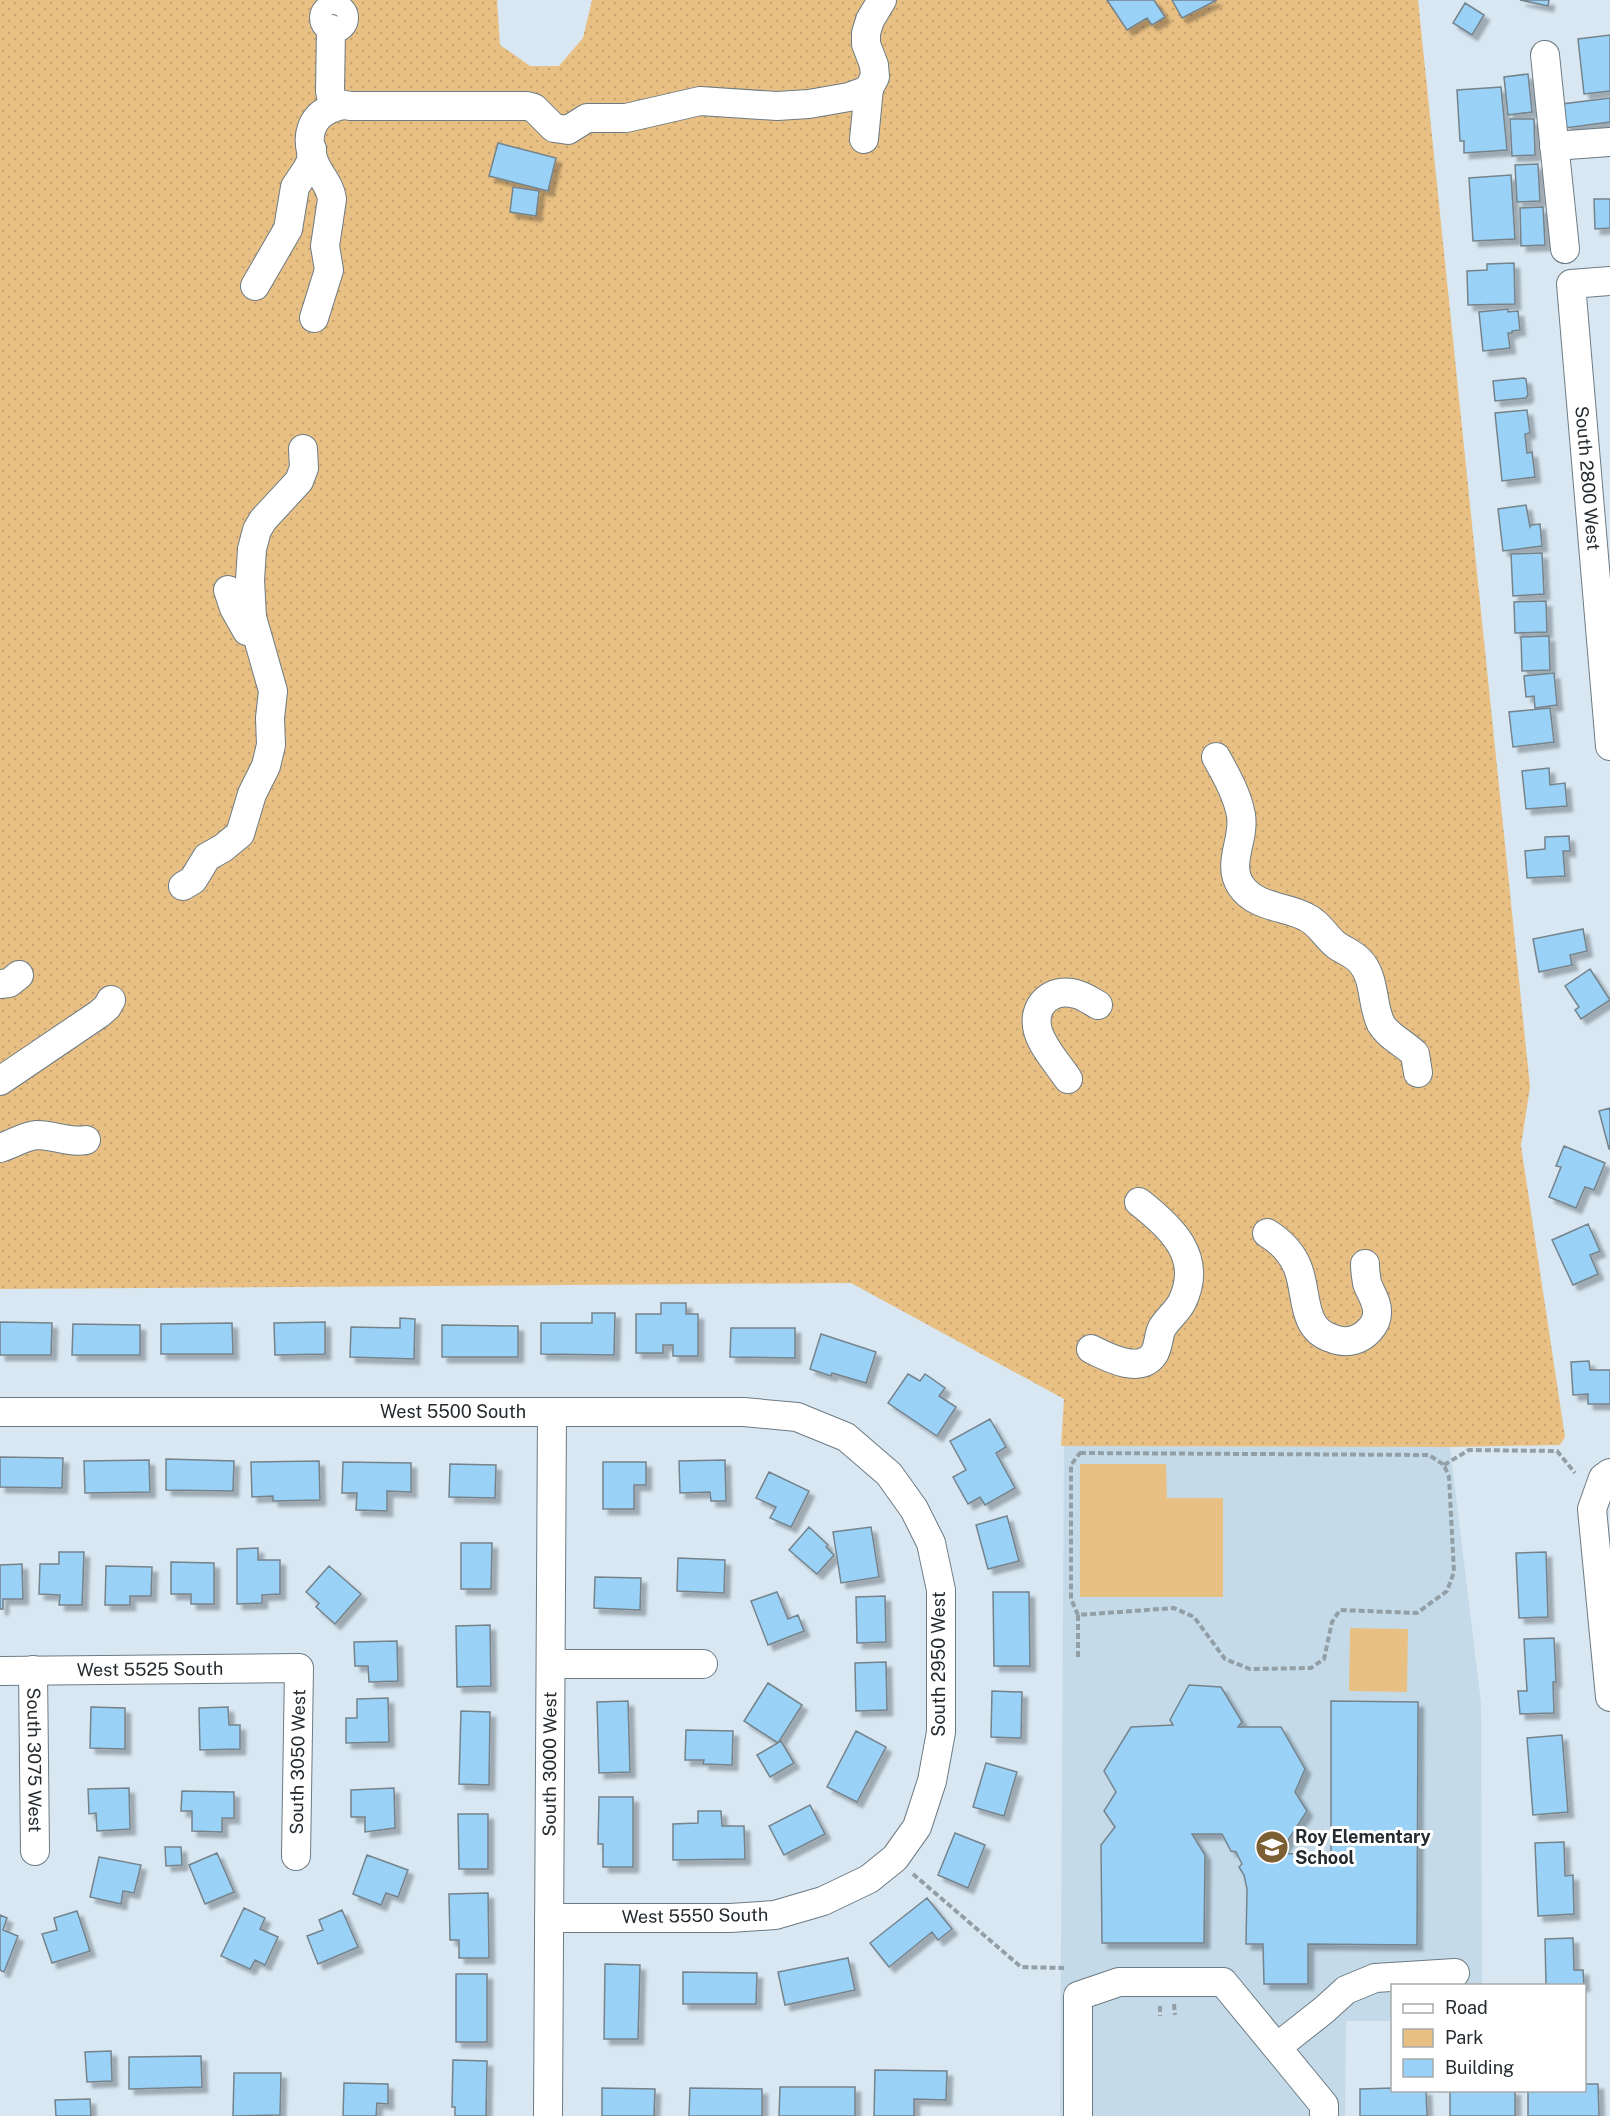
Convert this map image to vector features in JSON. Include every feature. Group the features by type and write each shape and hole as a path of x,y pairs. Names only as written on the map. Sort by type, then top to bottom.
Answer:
{"street":[{"path":"864,139 869,88 875,77 866,44 866,33 870,20 882,0"},
{"path":"314,318 329,270 325,237 333,198 327,182 312,162 310,133 317,117 331,103 332,12"},
{"path":"1545,55 1565,249"},
{"path":"331,103 527,106 534,108 555,128 568,130 587,118 626,118 700,101 725,101 801,111 849,97 869,88"},
{"path":"1554,146 1610,142"},
{"path":"255,286 288,229 295,188 312,162"},
{"name":"South 2800 West","path":"1610,281 1571,284 1600,503 1610,739"},
{"path":"183,886 193,880 207,857 240,834 252,794 266,766 271,745 269,724 273,691 271,677 238,602 250,564 257,530 269,512 299,481 304,468 303,449"},
{"path":"1216,756 1229,782 1241,816 1240,841 1234,870 1242,888 1251,896 1267,904 1295,912 1313,921 1334,943 1361,961 1373,989 1382,1025 1387,1032 1414,1054 1418,1073"},
{"path":"1068,1079 1042,1041 1037,1029 1038,1008 1042,1002 1062,993 1079,994 1098,1005"},
{"path":"0,1081 99,1014 111,1000"},
{"path":"0,1148 23,1138 37,1135 72,1141 86,1140"},
{"path":"1091,1349 1119,1361 1135,1364 1144,1362 1154,1356 1162,1329 1183,1300 1188,1283 1188,1263 1185,1253 1173,1232 1139,1202"},
{"path":"1267,1233 1291,1255 1302,1278 1308,1314 1320,1332 1329,1338 1340,1341 1352,1340 1362,1336 1375,1322 1377,1313 1368,1284 1365,1264"},
{"name":"West 5500 South","path":"0,1412 744,1412 797,1418 846,1437 889,1474"},
{"name":"South 3000 West","path":"548,2116 552,1412"},
{"path":"1610,1473 1603,1478 1592,1509 1610,1697"},
{"name":"South 2950 West","path":"869,1879 895,1858 917,1827 932,1781 941,1732 941,1590 931,1543 914,1509 889,1474"},
{"path":"551,1664 702,1664"},
{"name":"West 5525 South","path":"0,1671 299,1668"},
{"name":"South 3050 West","path":"296,1856 299,1668"},
{"name":"South 3075 West","path":"33,1670 35,1851"},
{"name":"West 5550 South","path":"549,1918 730,1918 776,1915 823,1901 869,1879"},
{"path":"1277,2047 1346,1990 1375,1978 1455,1973"},
{"path":"1078,2116 1078,1996 1119,1982 1223,1982 1324,2105 1324,2116"}],"path":[{"path":"1444,1465 1469,1450 1557,1450 1575,1473"},
{"path":"1078,1616 1174,1608 1194,1617 1225,1659 1250,1668 1311,1668 1324,1659 1332,1622 1340,1610 1417,1613 1447,1591 1454,1572 1449,1477 1444,1465 1429,1455 1080,1453 1071,1465 1071,1599 1078,1616 1078,1657"},
{"path":"908,1869 1021,1967 1064,1968"}],"shaded area":[{"name":"Roy Elementary School","path":"1064,1446 1450,1447 1481,1703 1482,1984 1391,1984 1391,2021 1346,2021 1345,2116 1060,2116"}],"green space":[{"path":"0,0 497,0 500,45 530,66 559,66 583,38 592,0 1418,0 1530,1087 1521,1146 1565,1437 1560,1445 1061,1446 1064,1399 851,1283 0,1289"},
{"path":"1080,1464 1166,1464 1167,1498 1223,1498 1223,1597 1080,1597"},
{"path":"1350,1628 1408,1629 1407,1692 1349,1691"}],"building":[{"path":"1107,0 1154,0 1165,17 1152,25 1147,18 1127,30"},
{"path":"1172,0 1217,0 1182,18"},
{"path":"1520,0 1549,0 1548,6"},
{"path":"1465,3 1484,15 1472,35 1453,23"},
{"path":"1610,35 1610,91 1584,94 1578,39"},
{"path":"1528,74 1532,112 1508,115 1504,77"},
{"path":"1501,87 1507,150 1464,153 1464,141 1460,141 1457,90"},
{"path":"1610,98 1610,122 1565,128 1562,104"},
{"path":"1510,119 1534,119 1535,155 1512,156"},
{"path":"498,143 556,158 548,191 489,176"},
{"path":"1538,164 1540,201 1517,202 1515,165"},
{"path":"1511,175 1515,239 1473,241 1469,178"},
{"path":"513,187 539,191 536,216 510,212"},
{"path":"1594,199 1610,199 1610,228 1595,229"},
{"path":"1543,207 1545,245 1521,246 1520,208"},
{"path":"1514,263 1515,304 1468,305 1467,271 1487,270 1487,264"},
{"path":"1508,309 1508,312 1518,311 1520,330 1508,333 1510,348 1483,351 1479,312"},
{"path":"1524,378 1528,395 1526,398 1495,401 1493,381"},
{"path":"1527,410 1530,433 1525,434 1527,453 1532,452 1535,477 1502,481 1495,413"},
{"path":"1526,505 1530,527 1540,524 1542,546 1503,551 1498,509"},
{"path":"1542,553 1544,594 1513,596 1511,554"},
{"path":"1546,601 1547,632 1515,633 1514,602"},
{"path":"1549,636 1550,670 1522,671 1521,637"},
{"path":"1554,673 1557,705 1535,708 1534,696 1526,697 1524,676"},
{"path":"1550,708 1554,742 1513,747 1509,712"},
{"path":"1549,768 1550,785 1565,783 1567,806 1526,809 1522,771"},
{"path":"1569,836 1570,851 1563,851 1565,876 1527,878 1525,851 1545,849 1545,837"},
{"path":"1583,929 1587,951 1570,955 1572,965 1539,972 1533,939"},
{"path":"1590,969 1610,1000 1581,1019 1575,1010 1579,1007 1565,986"},
{"path":"1610,1108 1610,1149 1609,1149 1599,1111"},
{"path":"1564,1146 1605,1163 1594,1190 1585,1187 1576,1208 1549,1197 1561,1167 1556,1166"},
{"path":"1588,1224 1600,1251 1590,1255 1598,1274 1573,1285 1552,1240"},
{"path":"661,1303 686,1303 686,1314 698,1314 698,1356 673,1356 673,1345 663,1345 663,1353 636,1353 636,1314 661,1314"},
{"path":"592,1313 615,1313 614,1355 541,1354 541,1323 592,1323"},
{"path":"400,1318 415,1319 414,1359 350,1357 351,1327 400,1328"},
{"path":"0,1322 52,1323 51,1355 0,1355"},
{"path":"325,1322 325,1354 275,1355 274,1323"},
{"path":"232,1323 233,1354 161,1354 161,1324"},
{"path":"73,1324 140,1325 140,1355 72,1355"},
{"path":"442,1325 518,1326 518,1357 442,1357"},
{"path":"731,1328 795,1328 795,1358 730,1357"},
{"path":"821,1334 876,1352 866,1383 810,1369"},
{"path":"1589,1361 1590,1370 1610,1370 1610,1404 1588,1404 1588,1394 1573,1395 1571,1362"},
{"path":"908,1374 920,1381 925,1374 945,1388 939,1396 956,1407 937,1436 888,1403"},
{"path":"990,1419 1006,1447 996,1453 1015,1488 985,1505 980,1497 968,1504 953,1477 966,1470 950,1441"},
{"path":"0,1457 63,1458 62,1488 0,1487"},
{"path":"166,1459 234,1461 233,1491 166,1490"},
{"path":"149,1460 150,1492 85,1493 84,1461"},
{"path":"725,1460 726,1501 711,1501 710,1492 680,1493 679,1461"},
{"path":"319,1461 320,1500 273,1501 273,1496 252,1497 251,1462"},
{"path":"343,1462 411,1463 411,1492 387,1491 387,1511 356,1510 357,1493 342,1493"},
{"path":"603,1462 646,1462 646,1485 634,1485 634,1509 603,1509"},
{"path":"450,1464 496,1465 495,1498 449,1497"},
{"path":"769,1472 809,1491 791,1527 770,1518 776,1507 756,1498"},
{"path":"1007,1516 1019,1561 988,1569 976,1525"},
{"path":"809,1527 828,1545 826,1547 834,1555 817,1574 789,1550"},
{"path":"871,1527 879,1577 841,1583 833,1532"},
{"path":"461,1543 492,1543 491,1589 461,1589"},
{"path":"258,1548 258,1560 280,1560 280,1594 262,1595 262,1603 237,1604 237,1549"},
{"path":"59,1552 84,1552 82,1605 59,1605 60,1595 39,1594 40,1564 59,1564"},
{"path":"1546,1552 1548,1617 1519,1618 1516,1553"},
{"path":"678,1558 725,1560 724,1593 677,1591"},
{"path":"171,1562 214,1563 214,1604 191,1604 191,1594 171,1594"},
{"path":"22,1564 23,1599 3,1599 3,1609 0,1609 0,1565"},
{"path":"106,1566 152,1567 151,1596 130,1596 130,1605 105,1605"},
{"path":"329,1566 361,1594 335,1624 316,1607 319,1603 306,1592"},
{"path":"595,1577 641,1578 640,1610 594,1608"},
{"path":"777,1592 788,1619 798,1615 804,1631 768,1645 751,1601"},
{"path":"993,1592 1029,1592 1030,1666 994,1666"},
{"path":"885,1596 886,1642 857,1643 856,1597"},
{"path":"490,1625 491,1686 457,1687 456,1626"},
{"path":"1554,1638 1556,1682 1553,1682 1554,1713 1520,1714 1518,1691 1527,1691 1524,1639"},
{"path":"397,1641 398,1681 369,1682 368,1666 355,1666 354,1642"},
{"path":"886,1662 887,1710 856,1711 855,1663"},
{"path":"768,1683 802,1705 778,1743 744,1721"},
{"path":"1189,1685 1221,1687 1242,1722 1238,1727 1281,1727 1305,1769 1295,1792 1307,1811 1279,1854 1331,1853 1331,1701 1418,1702 1417,1945 1308,1944 1308,1984 1264,1984 1263,1944 1246,1944 1247,1889 1244,1875 1239,1867 1242,1864 1236,1852 1231,1851 1222,1834 1192,1834 1205,1855 1204,1943 1102,1943 1101,1845 1115,1827 1104,1811 1116,1792 1104,1771 1131,1727 1173,1725 1170,1720"},
{"path":"992,1691 1022,1692 1021,1738 991,1737"},
{"path":"388,1698 389,1742 346,1743 346,1718 357,1718 357,1699"},
{"path":"628,1701 630,1772 599,1773 597,1702"},
{"path":"91,1707 125,1708 125,1749 90,1748"},
{"path":"228,1707 229,1725 240,1725 240,1749 200,1750 199,1708"},
{"path":"461,1711 490,1712 489,1785 459,1784"},
{"path":"686,1730 733,1731 732,1765 703,1764 704,1760 685,1760"},
{"path":"856,1731 886,1747 857,1802 827,1787"},
{"path":"1562,1735 1568,1812 1533,1815 1527,1738"},
{"path":"781,1741 794,1763 770,1777 757,1755"},
{"path":"986,1763 1017,1772 1004,1816 973,1807"},
{"path":"129,1788 130,1829 97,1831 96,1813 89,1814 88,1789"},
{"path":"394,1788 395,1828 365,1832 365,1817 351,1817 351,1790"},
{"path":"182,1791 234,1792 234,1818 222,1818 222,1832 192,1831 192,1811 181,1811"},
{"path":"599,1797 633,1797 633,1867 603,1867 603,1844 598,1844"},
{"path":"810,1805 825,1834 784,1855 769,1826"},
{"path":"698,1811 721,1811 722,1826 744,1826 745,1859 673,1860 673,1824 698,1823"},
{"path":"458,1814 488,1814 488,1869 459,1869"},
{"path":"955,1833 985,1845 968,1888 938,1875"},
{"path":"1564,1842 1565,1876 1573,1875 1574,1914 1538,1916 1535,1843"},
{"path":"165,1847 181,1847 182,1865 166,1866"},
{"path":"217,1853 234,1892 205,1904 189,1865"},
{"path":"367,1855 408,1870 398,1897 386,1893 381,1905 353,1894"},
{"path":"99,1857 141,1865 134,1893 123,1891 121,1904 90,1897"},
{"path":"488,1893 489,1958 459,1958 459,1940 450,1940 449,1894"},
{"path":"927,1898 952,1929 938,1940 932,1932 889,1967 870,1943"},
{"path":"244,1908 265,1918 260,1929 278,1937 265,1965 255,1960 250,1969 221,1956"},
{"path":"342,1910 358,1947 318,1964 307,1936 323,1930 319,1920"},
{"path":"77,1911 90,1951 52,1963 42,1934 57,1930 54,1918"},
{"path":"0,1915 7,1918 3,1930 18,1936 4,1972 0,1970"},
{"path":"1573,1938 1574,1970 1583,1970 1584,1984 1546,1984 1545,1939"},
{"path":"848,1958 855,1990 785,2005 778,1972"},
{"path":"605,1964 640,1965 638,2039 604,2039"},
{"path":"683,1972 757,1973 756,2004 683,2004"},
{"path":"456,1974 487,1974 487,2042 456,2042"},
{"path":"111,2051 112,2081 87,2082 85,2052"},
{"path":"201,2056 202,2087 129,2089 129,2057"},
{"path":"453,2060 487,2061 486,2116 455,2116 455,2107 452,2107"},
{"path":"875,2070 947,2071 946,2100 914,2099 914,2116 874,2116"},
{"path":"234,2073 281,2073 280,2115 233,2116"},
{"path":"344,2083 388,2084 388,2104 377,2103 376,2116 343,2116"},
{"path":"1586,2084 1598,2084 1599,2116 1528,2116 1528,2092 1586,2092"},
{"path":"780,2087 855,2087 855,2116 779,2116"},
{"path":"602,2088 655,2089 654,2116 602,2116"},
{"path":"690,2088 762,2089 762,2116 689,2116"},
{"path":"1391,2088 1391,2092 1426,2092 1427,2116 1360,2116 1360,2089"},
{"path":"1450,2092 1515,2092 1515,2116 1450,2116"},
{"path":"90,2099 91,2116 56,2116 55,2100"}],"place":[{"name":"Roy Elementary School","path":"1272,1847"}]}
